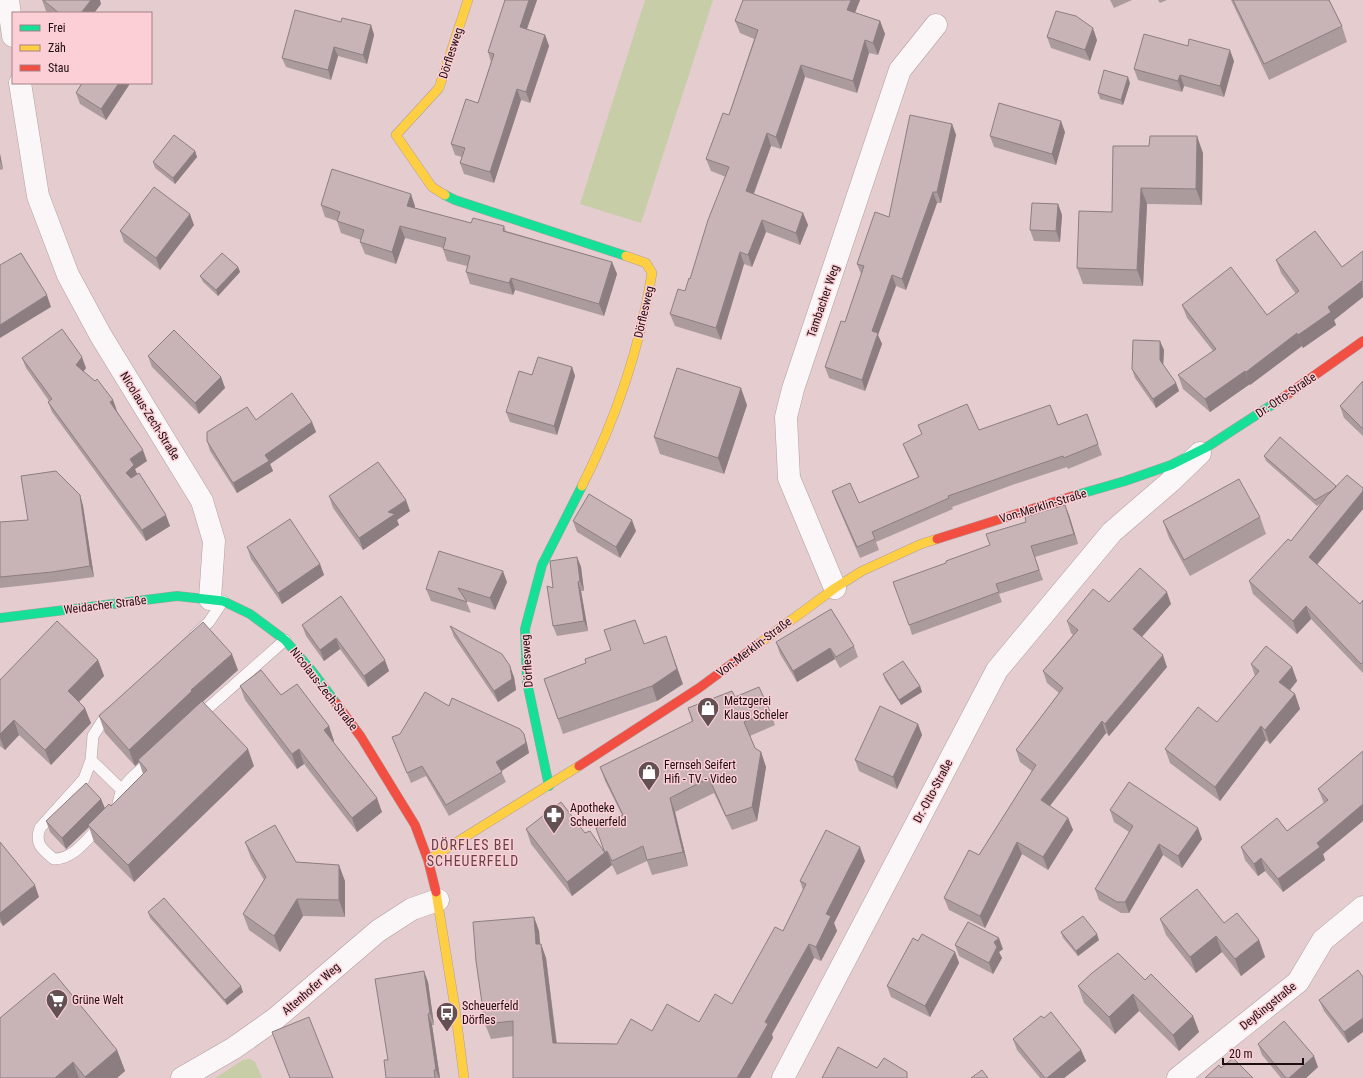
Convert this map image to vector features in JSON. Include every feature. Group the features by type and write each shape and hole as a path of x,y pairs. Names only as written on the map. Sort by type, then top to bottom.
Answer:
{"street":[{"name":"Dörflesweg","path":"468,0 439,88 396,135 432,187 455,200 646,263 652,273 646,309 628,375 598,454 542,565 525,629 527,682 549,786"},
{"name":"Tambacher Weg","path":"834,588 789,478 786,417 793,389 900,70 936,25"},
{"name":"Nicolaus-Zech-Straße","path":"20,84 38,196 68,275 101,336 202,501 214,541 216,600 250,614 285,640 312,671 361,737 415,825 428,860 438,900 455,1008 464,1078"},
{"name":"Dr.-Otto-Straße","path":"1116,484 1171,465 1207,447 1275,404 1363,341"},
{"name":"Dr.-Otto-Straße","path":"1117,527 1170,482 1207,447"},
{"name":"Von-Merklin-Straße","path":"428,860 549,786 699,688 834,588 862,571 921,544 1020,512 1116,484"},
{"name":"Dr.-Otto-Straße","path":"784,1078 997,670 1132,509 1136,496 1132,486 1116,484"},
{"name":"Weidacher Straße","path":"0,618 177,596 216,600"},
{"name":"Altenhofer Weg","path":"182,1078 234,1048 276,1019 378,931 412,909 438,900"},
{"name":"Deyßingstraße","path":"1178,1078 1298,982 1323,940 1363,907"}],"lane":[{"path":"186,643 208,622 216,600"},
{"path":"192,723 285,640"},
{"path":"117,707 105,717 93,736 90,760 84,779 40,828 37,836 39,844 48,854 54,859 62,859 72,854 115,811 120,801 122,790 128,782 163,750"},
{"path":"90,760 122,790"}],"green space":[{"path":"645,0 713,0 641,223 580,204"},
{"path":"250,1059 255,1062 262,1078 215,1078 243,1060"}],"building":[{"path":"43,0 91,0 82,12 58,12"},
{"path":"505,0 529,0 520,27 545,35 526,92 517,89 490,172 460,163 465,148 451,144 466,99 478,103 494,54 488,52"},
{"path":"743,0 851,0 847,10 880,21 873,43 865,40 853,81 801,65 776,137 767,133 746,191 803,213 796,233 762,220 748,255 740,252 716,328 670,314 678,289 685,291 689,278 690,279 708,220 729,167 706,159 723,113 729,115 758,30 735,21"},
{"path":"1233,0 1329,0 1342,26 1264,64"},
{"path":"295,10 341,22 342,18 371,25 363,55 334,47 328,70 282,58"},
{"path":"1056,11 1076,16 1093,28 1085,50 1047,37"},
{"path":"1144,34 1188,46 1189,39 1230,50 1220,86 1180,75 1178,81 1134,69"},
{"path":"1104,70 1128,77 1121,100 1098,93"},
{"path":"81,84 118,84 101,109 76,93"},
{"path":"999,103 1061,121 1052,154 990,136"},
{"path":"910,115 952,124 937,192 933,192 902,279 892,275 872,331 878,333 862,380 825,367 841,321 845,322 864,266 857,264 875,212 889,217"},
{"path":"174,135 195,151 173,178 153,162"},
{"path":"1150,136 1197,136 1196,189 1141,188 1137,270 1077,268 1079,211 1112,212 1113,146 1149,146"},
{"path":"332,169 411,194 407,206 471,223 473,218 504,226 503,231 612,262 599,304 511,278 509,283 466,272 470,256 443,249 446,238 400,226 392,252 360,242 364,230 337,221 340,212 321,205"},
{"path":"154,187 190,214 156,258 120,231"},
{"path":"1032,203 1058,204 1056,231 1030,230"},
{"path":"1315,231 1342,267 1363,251 1363,282 1362,281 1328,307 1331,312 1298,335 1297,333 1246,372 1245,371 1205,399 1178,375 1216,349 1182,305 1231,267 1267,315 1299,291 1276,260"},
{"path":"21,253 47,295 0,325 0,265"},
{"path":"222,253 238,267 216,290 200,276"},
{"path":"62,329 82,357 76,365 95,381 97,379 113,400 110,402 143,450 130,459 134,465 126,473 131,478 139,473 166,515 142,530 48,402 52,399 22,358"},
{"path":"174,330 221,377 195,403 148,356"},
{"path":"1133,340 1160,341 1160,360 1176,383 1153,399 1132,369"},
{"path":"538,357 572,367 554,426 506,412 519,371 532,375"},
{"path":"677,368 741,388 718,458 654,437"},
{"path":"1363,381 1363,429 1340,406"},
{"path":"292,393 312,422 265,455 269,461 233,483 207,441 207,432 247,407 256,420"},
{"path":"967,404 979,430 1050,405 1058,425 1087,414 1098,444 1064,458 1063,456 948,496 949,498 872,532 875,539 857,547 832,491 850,483 859,503 919,477 903,444 922,434 918,425"},
{"path":"1280,437 1336,486 1333,490 1315,500 1264,456"},
{"path":"378,462 406,500 388,512 395,514 359,538 329,496"},
{"path":"56,471 80,495 90,566 52,572 0,577 0,522 28,520 21,476"},
{"path":"1347,475 1363,488 1363,491 1309,557 1360,604 1363,600 1363,662 1361,664 1306,606 1293,621 1249,581 1288,539 1291,541 1327,496"},
{"path":"1239,479 1260,517 1184,560 1163,521"},
{"path":"589,494 632,520 616,547 573,521"},
{"path":"1065,505 1074,534 1031,546 1039,570 996,584 999,592 909,625 893,582 990,545 986,534 1026,522 1025,517"},
{"path":"290,519 320,564 278,593 247,547"},
{"path":"439,551 503,571 490,598 458,588 467,602 426,589"},
{"path":"577,557 580,581 578,582 584,621 553,626 547,586 553,588 550,561"},
{"path":"1140,568 1167,592 1133,629 1163,655 1105,724 1102,721 1041,800 1068,818 1043,857 1017,842 980,916 944,898 969,850 979,855 1036,765 1016,750 1063,688 1043,671 1078,630 1067,621 1093,589 1109,602"},
{"path":"341,596 385,660 364,676 336,638 320,650 302,625"},
{"path":"831,609 854,646 836,657 830,648 793,671 776,642"},
{"path":"635,620 644,644 666,636 677,669 652,686 558,719 544,679 586,663 585,659 611,650 604,630"},
{"path":"57,621 98,660 68,691 85,708 45,750 14,720 0,734 0,680"},
{"path":"203,622 232,654 191,690 192,691 129,750 99,716"},
{"path":"450,626 502,654 510,666 512,679 494,691"},
{"path":"1266,646 1292,667 1279,682 1295,694 1265,730 1261,726 1215,787 1165,749 1198,707 1217,722 1259,671 1251,664"},
{"path":"903,661 920,686 899,700 883,674"},
{"path":"261,670 281,695 297,684 329,726 324,730 377,798 352,818 299,749 292,754 240,686"},
{"path":"759,687 770,711 744,722 755,748 761,752 752,807 726,816 709,778 670,798 683,852 647,860 643,846 612,861 607,851 605,853 596,828 623,815 600,767 693,721 688,708 732,691 735,697"},
{"path":"425,692 449,706 452,698 520,729 524,734 526,743 496,762 502,772 446,805 422,766 407,773 392,737 400,734"},
{"path":"202,701 248,749 128,865 88,825 109,804 111,806 147,770 138,760"},
{"path":"880,706 918,724 893,777 855,760"},
{"path":"1363,751 1363,804 1317,843 1320,847 1278,879 1261,858 1254,864 1241,847 1277,818 1287,831 1328,800 1318,789"},
{"path":"1129,782 1198,828 1178,856 1159,844 1125,902 1117,902 1095,889 1133,826 1110,810"},
{"path":"86,783 101,799 62,838 46,821"},
{"path":"561,802 585,833 590,831 605,853 567,882 526,829"},
{"path":"275,825 296,862 339,865 339,900 297,899 274,936 243,914 266,877 245,842"},
{"path":"826,830 860,847 826,914 831,916 816,947 809,944 765,1022 768,1024 737,1078 513,1078 513,1021 485,1024 476,961 473,922 534,917 536,944 541,944 553,1043 617,1044 631,1019 652,1031 667,1004 699,1022 715,994 732,1004 775,927 783,931 806,884 800,881"},
{"path":"0,842 35,885 0,913"},
{"path":"1197,889 1224,923 1237,913 1259,940 1235,959 1216,936 1190,957 1160,919"},
{"path":"164,898 241,986 225,1000 148,912"},
{"path":"1083,916 1097,934 1076,951 1061,932"},
{"path":"968,922 999,938 994,942 997,947 989,963 955,945"},
{"path":"922,934 955,952 925,1006 887,986 913,938 918,941"},
{"path":"1118,953 1145,980 1151,974 1193,1016 1173,1035 1133,994 1109,1017 1078,986"},
{"path":"1358,970 1363,977 1363,1018 1344,1032 1319,1000"},
{"path":"424,971 430,1013 428,1014 436,1070 434,1070 435,1078 386,1078 384,1060 388,1060 375,979"},
{"name":"Grüne Welt","path":"54,973 117,1050 85,1077 73,1062 55,1078 0,1078 0,1018"},
{"path":"1051,1012 1081,1050 1047,1078 1045,1078 1013,1039 1041,1016 1044,1018"},
{"path":"309,1017 333,1078 290,1078 272,1032"},
{"path":"1284,1021 1314,1056 1289,1078 1286,1078 1258,1044"},
{"path":"838,1047 877,1068 884,1058 907,1072 907,1078 822,1078"},
{"path":"1233,1058 1253,1078 1205,1078 1219,1065 1221,1068"},
{"path":"982,1070 988,1078 971,1078"}],"traffic: fast":[{"path":"445,195 455,200 626,256"},
{"path":"1073,496 1125,481 1171,465 1207,447 1284,397"},
{"path":"549,786 527,682 525,629 542,565 582,486"},
{"path":"0,618 177,596 223,601 250,614 285,640 312,671 336,703"}],"traffic: slow":[{"path":"445,195 432,187 396,135 439,88 468,0"},
{"path":"582,486 606,435 616,409 634,355 647,301 652,273 646,263 626,256"},
{"path":"760,643 835,588 862,571 921,544 937,539"},
{"path":"428,860 579,766"},
{"path":"436,892 455,1008 464,1078"}],"traffic: jam":[{"path":"1284,397 1363,341"},
{"path":"937,539 1073,496"},
{"path":"579,766 699,688 760,643"},
{"path":"336,703 361,737 415,825 428,860 436,892"}],"place":[{"name":"Metzgerei Klaus Scheler","path":"708,728"},
{"name":"Fernseh Seifert Hifi - TV - Video","path":"649,792"},
{"name":"Apotheke Scheuerfeld","path":"554,834"},
{"name":"Grüne Welt","path":"57,1020"},
{"name":"Scheuerfeld Dörfles","path":"447,1032"}],"district":[{"name":"DÖRFLES BEI SCHEUERFELD","path":"473,854"}]}
